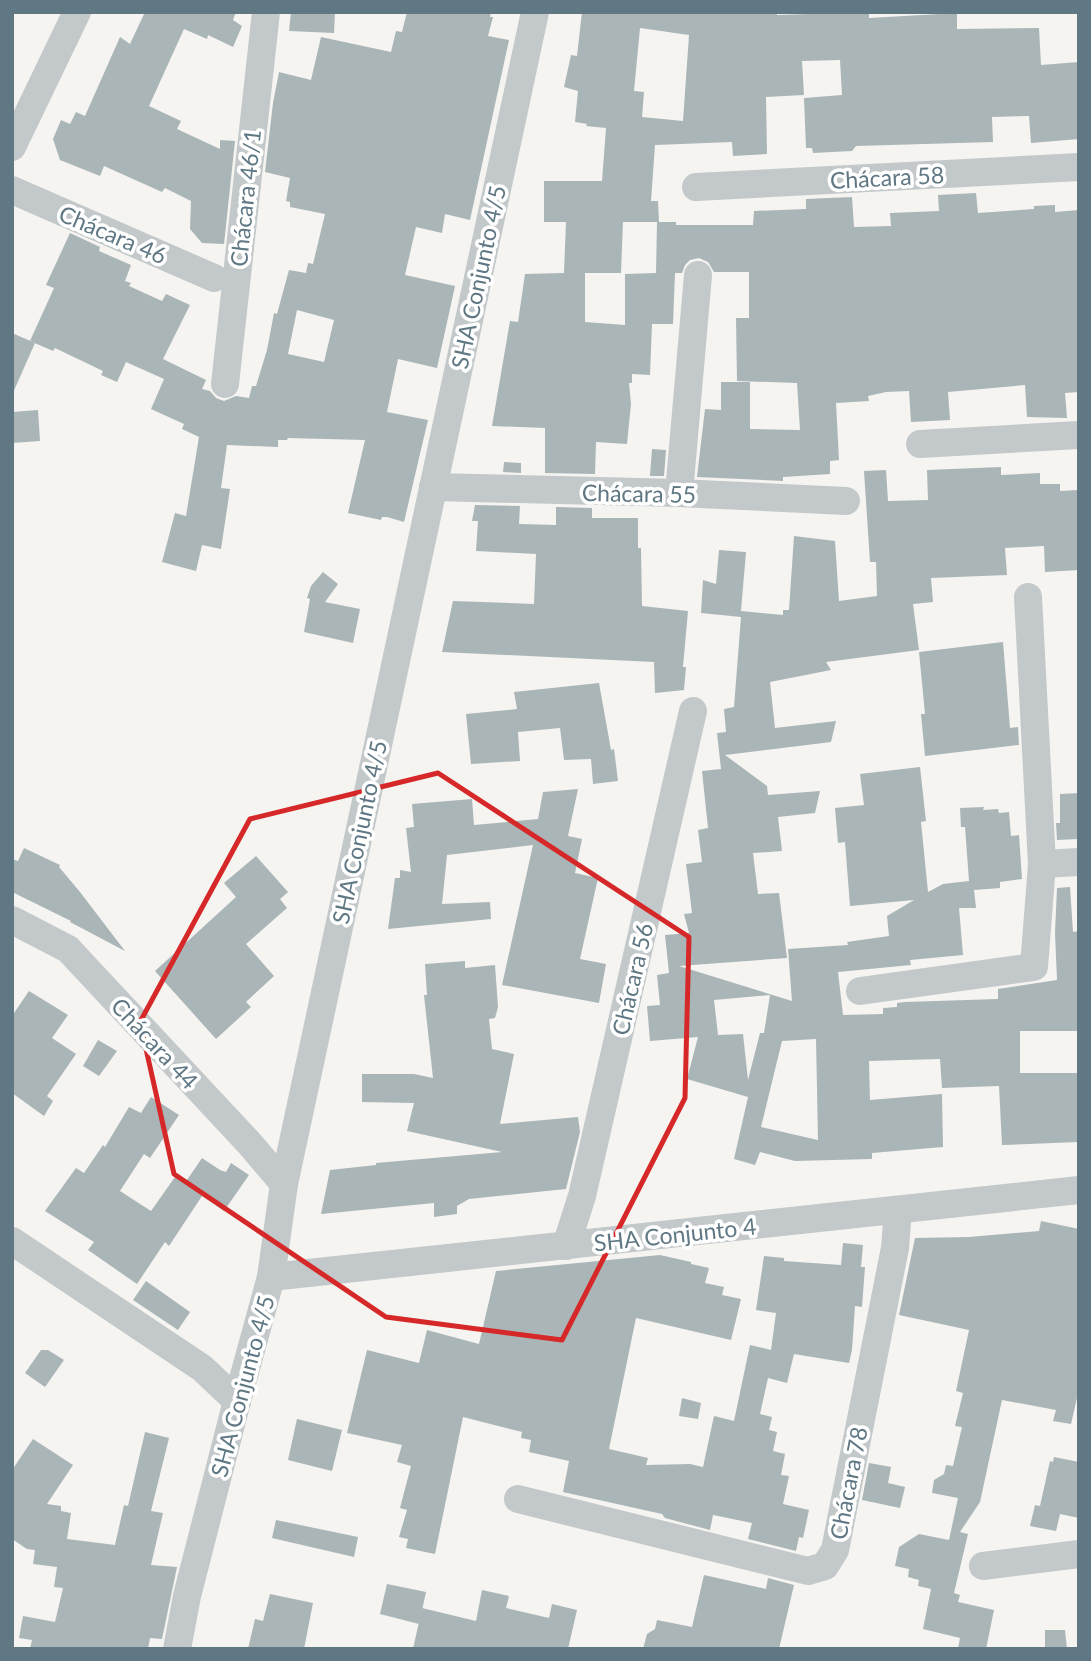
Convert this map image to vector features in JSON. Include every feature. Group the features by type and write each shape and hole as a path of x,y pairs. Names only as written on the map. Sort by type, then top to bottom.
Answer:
{"street":[{"path":"12,147 77,12"},
{"name":"Chácara 46/1","path":"225,384 266,12"},
{"name":"SHA Conjunto 4/5","path":"177,1649 187,1596 271,1277 284,1184 535,12"},
{"name":"Chácara 58","path":"696,187 1079,167"},
{"name":"Chácara 46","path":"12,190 214,278"},
{"path":"679,493 698,275"},
{"path":"920,444 1079,435"},
{"name":"Chácara 55","path":"433,487 679,493 845,501"},
{"path":"860,991 1034,967 1042,864 1028,597"},
{"name":"Chácara 56","path":"566,1246 582,1196 693,711"},
{"path":"1042,864 1079,862"},
{"name":"Chácara 44","path":"12,920 68,949 284,1184"},
{"name":"SHA Conjunto 4","path":"271,1277 1079,1190"},
{"name":"Chácara 78","path":"518,1499 808,1571 825,1566 835,1550 895,1248 898,1210"},
{"path":"12,1241 202,1368 237,1401"},
{"path":"983,1566 1079,1554"}],"highlighted area":[{"path":"438,773 689,937 685,1098 562,1340 386,1317 174,1174 140,1022 250,819"}],"building":[{"path":"145,12 236,12 233,20 242,26 233,47 208,35 207,39 184,29 149,106 181,121 177,129 220,149 220,140 235,141 224,244 202,243 190,229 191,201 165,188 162,192 104,166 100,176 60,160 53,139 61,120 70,124 76,112 85,116 120,37 130,44"},
{"path":"291,12 335,12 334,33 289,31"},
{"path":"407,12 491,12 490,17 493,17 488,36 509,40 470,220 445,214 442,233 416,227 405,275 455,286 437,368 398,359 387,412 428,420 404,522 387,517 382,517 381,520 348,513 365,440 288,438 278,440 278,447 227,445 221,488 230,489 221,549 202,545 196,571 162,562 175,513 186,516 199,437 182,429 184,424 151,409 164,379 126,362 117,382 101,375 103,371 55,348 53,351 30,341 54,288 46,285 70,233 100,247 99,251 131,265 125,281 131,283 129,286 162,301 166,294 190,305 163,359 206,380 202,389 210,391 216,398 224,401 236,396 249,398 252,386 256,386 274,313 277,314 289,270 306,273 308,263 313,264 325,214 290,207 290,202 286,201 290,178 265,172 279,72 311,80 321,37 391,52 396,31 402,32","holes":["297,310 334,320 324,362 288,354"]},
{"path":"582,12 777,12 777,15 869,12 869,18 957,13 957,29 1039,28 1041,65 1079,62 1079,139 1031,143 1029,116 992,117 993,142 856,146 852,151 813,153 812,148 806,148 804,98 842,95 840,60 802,61 804,95 766,97 767,154 733,156 732,142 655,145 651,201 658,201 659,222 676,222 676,225 753,225 754,211 806,209 806,199 852,197 854,227 891,226 890,213 939,211 938,195 976,193 978,213 1055,205 1055,212 1079,210 1079,392 1065,393 1067,418 1027,417 1025,385 948,392 950,420 911,422 909,391 886,392 868,396 869,401 836,403 839,460 830,461 830,474 783,477 783,481 697,477 705,409 721,410 721,382 750,382 750,429 800,430 797,383 737,381 736,318 749,318 749,272 714,272 708,262 699,258 690,260 682,273 675,273 673,324 652,324 650,375 632,374 632,383 629,383 631,404 627,444 596,442 595,474 545,473 545,428 492,426 510,321 518,322 525,274 564,273 566,222 544,222 544,181 602,181 606,128 575,122 578,91 564,87 571,55 577,56","holes":["640,28 689,35 683,121 642,117 644,92 634,91","623,222 657,222 656,273 625,274 625,325 585,322 585,273 621,273"]},
{"path":"12,333 35,343 12,395"},
{"path":"38,410 40,441 12,443 12,412"},
{"path":"652,449 666,450 664,476 650,476"},
{"path":"504,462 521,463 521,473 503,472"},
{"path":"1001,467 1001,475 1040,473 1040,484 1060,484 1060,491 1077,490 1079,570 1045,572 1044,546 1005,548 1007,575 931,578 933,602 913,604 919,650 826,662 831,670 770,682 775,728 836,721 831,742 725,755 767,786 768,795 820,791 815,813 778,817 782,851 753,853 758,894 779,893 787,958 679,966 792,1001 788,949 848,945 847,942 889,936 887,916 914,900 850,906 845,842 838,843 835,808 864,805 860,774 920,767 926,821 921,822 928,892 943,884 969,881 965,827 961,827 960,808 984,807 983,810 998,809 999,813 1009,812 1011,836 1019,835 1022,879 1000,882 1000,888 974,890 976,908 959,908 963,955 910,960 911,965 838,972 843,1015 883,1014 883,1008 897,1007 897,1003 905,1002 998,999 998,989 1057,980 1057,888 1070,887 1073,932 1079,931 1079,1031 1020,1031 1020,1073 1079,1073 1079,1142 1002,1145 999,1086 942,1088 940,1059 869,1061 870,1100 942,1094 943,1147 872,1153 872,1159 795,1161 760,1152 755,1165 734,1159 748,1097 687,1079 698,1037 650,1041 647,1006 660,1005 657,975 669,973 665,935 689,933 684,914 692,913 686,864 702,862 698,830 708,828 702,771 721,769 717,733 726,732 724,709 734,707 741,617 701,613 703,580 716,584 719,550 746,552 741,611 783,615 783,610 789,610 794,536 835,541 839,601 877,596 876,562 870,562 864,471 886,470 888,501 928,500 927,470","holes":["770,995 764,1033 760,1033 748,1080 743,1034 718,1035 714,1000","816,1039 818,1140 761,1127 782,1041"]},
{"path":"475,505 520,506 519,524 556,525 556,507 592,508 592,518 638,518 642,606 688,611 683,667 686,667 684,690 655,693 654,662 442,652 453,601 534,604 536,554 476,551 478,521 472,521"},
{"path":"323,572 338,584 325,602 360,609 353,643 304,632 310,599 307,598 311,586"},
{"path":"1003,642 1010,728 1018,727 1019,745 925,756 921,714 925,714 919,652"},
{"path":"599,683 611,750 614,749 618,781 593,784 591,759 564,760 560,728 518,732 520,761 471,764 466,714 517,709 514,692"},
{"path":"578,789 568,836 582,839 575,873 598,878 580,959 606,964 599,1003 502,985 533,845 447,855 442,904 490,902 491,919 388,929 395,878 400,878 400,870 411,872 406,828 414,827 412,804 472,799 474,825 538,819 543,792"},
{"path":"1079,793 1079,839 1057,840 1056,823 1060,823 1060,794"},
{"path":"24,848 60,865 125,951 12,892 12,859 18,861"},
{"path":"256,856 288,892 280,899 287,908 246,944 274,976 246,1002 251,1007 216,1039 155,971 236,897 224,883"},
{"path":"465,961 465,968 495,965 498,1007 495,1018 489,1019 492,1049 514,1054 500,1124 578,1117 580,1132 566,1189 469,1199 457,1206 457,1214 434,1217 434,1203 321,1214 330,1170 376,1163 502,1152 407,1131 414,1103 362,1102 362,1074 414,1074 433,1078 424,995 427,995 425,964"},
{"path":"29,991 68,1015 52,1038 76,1054 47,1096 53,1101 44,1116 12,1093 12,1016"},
{"path":"98,1040 117,1051 99,1076 83,1066"},
{"path":"151,1097 179,1115 150,1158 144,1154 120,1191 151,1211 175,1177 185,1183 202,1158 226,1172 231,1163 249,1175 224,1211 202,1196 169,1246 165,1242 137,1284 88,1250 94,1242 45,1211 76,1168 84,1173 103,1145 105,1147 129,1107 141,1113"},
{"path":"1041,1221 1079,1229 1079,1399 1077,1398 1071,1424 1053,1421 1056,1410 1002,1400 980,1502 960,1532 968,1534 954,1593 960,1595 958,1602 994,1610 986,1649 958,1649 960,1638 923,1629 931,1589 918,1586 919,1580 908,1577 909,1569 895,1566 899,1547 919,1534 949,1540 958,1498 932,1493 934,1480 944,1474 946,1465 953,1466 962,1427 955,1426 963,1393 956,1391 969,1330 899,1315 915,1238 1039,1231"},
{"path":"843,1243 863,1245 861,1267 865,1267 862,1307 855,1306 849,1363 794,1354 787,1383 768,1378 760,1414 772,1417 769,1430 777,1432 773,1451 785,1454 781,1475 789,1476 783,1504 809,1510 803,1538 799,1537 796,1551 748,1539 752,1523 713,1515 710,1530 665,1518 662,1514 563,1492 569,1461 529,1452 531,1440 521,1438 522,1432 463,1417 435,1554 406,1548 408,1539 399,1537 407,1510 400,1508 411,1466 397,1462 402,1445 347,1433 367,1350 419,1363 427,1330 479,1344 496,1271 660,1255 709,1268 705,1283 724,1287 722,1295 741,1299 731,1340 636,1318 609,1449 648,1458 646,1465 690,1464 703,1467 714,1416 734,1421 750,1345 771,1350 776,1313 756,1310 764,1256 784,1258 784,1261 841,1265"},
{"path":"146,1281 190,1312 178,1330 133,1300"},
{"path":"41,1350 48,1350 64,1360 45,1387 25,1373"},
{"path":"682,1398 701,1403 698,1419 679,1416"},
{"path":"297,1419 342,1430 332,1471 288,1460"},
{"path":"145,1432 169,1438 151,1511 163,1513 151,1565 177,1567 162,1639 150,1638 148,1649 30,1649 32,1640 19,1638 23,1616 55,1622 63,1588 54,1587 57,1567 33,1564 35,1550 27,1549 12,1539 12,1470 33,1439 73,1465 47,1504 61,1506 61,1511 71,1513 67,1539 115,1545 124,1505 128,1506"},
{"path":"1054,1457 1079,1462 1079,1518 1060,1514 1056,1531 1030,1526 1035,1505 1040,1506 1050,1461 1053,1462"},
{"path":"869,1463 891,1467 888,1483 905,1487 900,1508 862,1500"},
{"path":"276,1520 358,1537 354,1557 272,1538"},
{"path":"704,1575 766,1589 768,1578 794,1585 779,1649 643,1649 647,1634 655,1629 657,1620 692,1627"},
{"path":"387,1584 426,1592 419,1624 380,1614"},
{"path":"482,1590 509,1596 506,1608 549,1618 552,1604 577,1610 568,1649 413,1649 422,1608 476,1621"},
{"path":"270,1594 313,1603 304,1649 248,1649 255,1619 263,1621"},
{"path":"1045,1630 1065,1630 1067,1649 1045,1649"}]}
